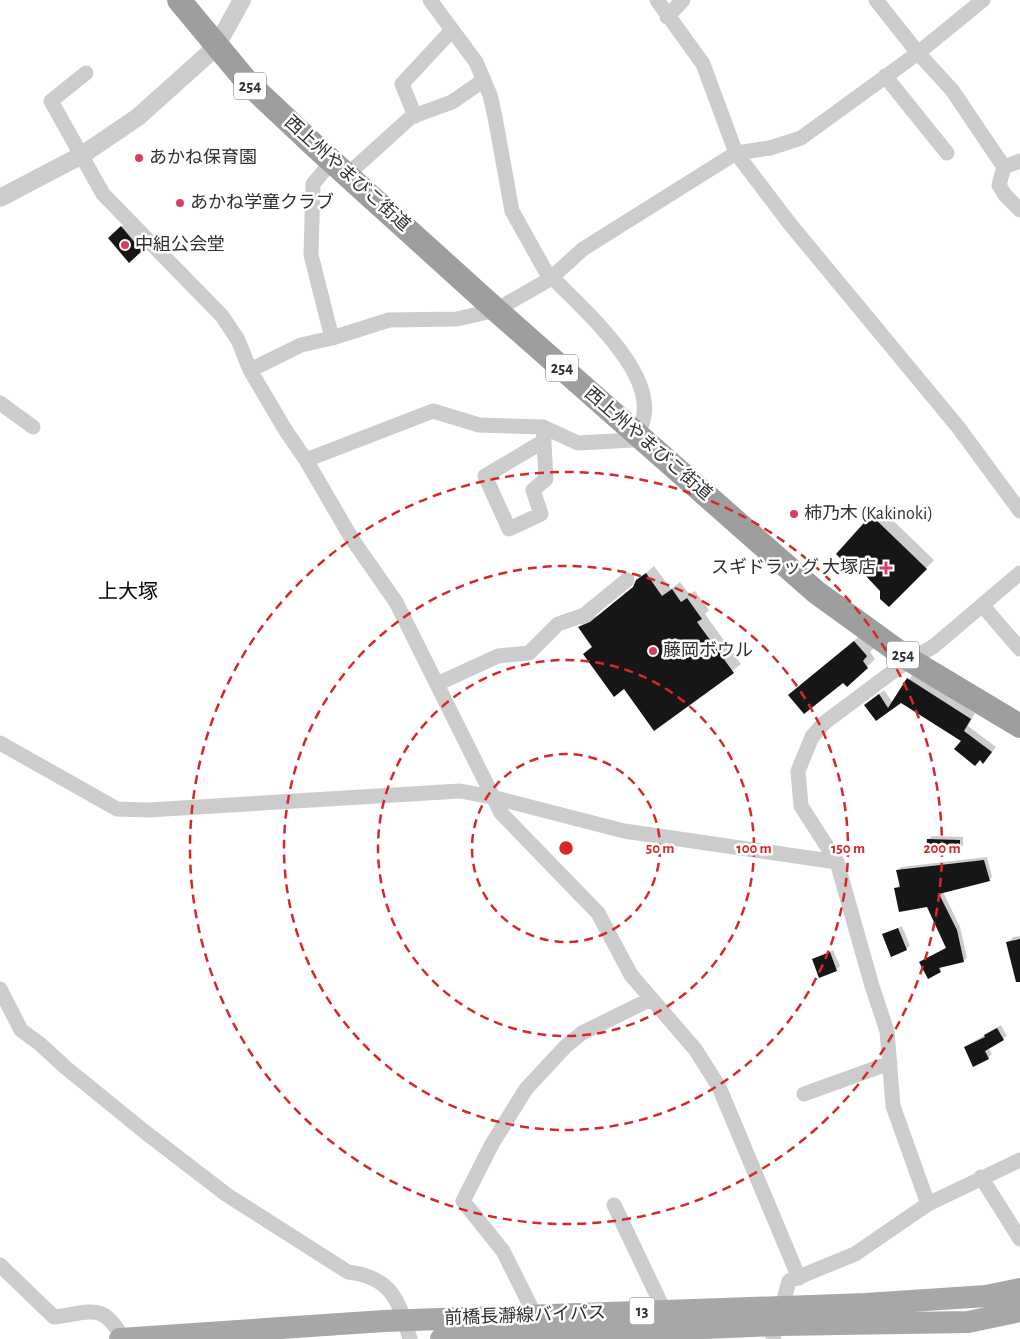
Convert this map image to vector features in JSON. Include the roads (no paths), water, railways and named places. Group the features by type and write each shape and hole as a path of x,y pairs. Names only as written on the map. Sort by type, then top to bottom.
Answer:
{"highway":[{"name":"西上州やまびこ街道","path":"179,0 216,47 248,83 339,168 496,310 816,592 910,660 1020,726"}],"main road":[{"name":"前橋長瀞線バイパス","path":"122,1339 407,1330 535,1315 664,1310 778,1324 1020,1289"},
{"name":"前橋長瀞線バイパス","path":"441,1339 778,1324 968,1322 1020,1311"}],"street":[{"path":"0,198 82,156 138,117 216,47 242,0"},
{"path":"306,460 433,411 479,425 543,434 578,443 632,440 645,420 644,398 632,365 551,278 512,211 495,117 484,80 476,62 430,0"},
{"path":"657,0 667,17 703,64 736,153 790,224 958,428 1020,511"},
{"path":"667,17 683,0"},
{"path":"876,0 918,53 952,90 1004,167 999,185 1005,195 1020,210"},
{"path":"250,370 301,345 332,338 389,320 457,319 496,310 551,278 583,248 736,153 770,148 801,138 918,53 983,0"},
{"path":"415,116 402,84 452,30"},
{"path":"86,73 51,101 103,194 222,316 238,340 250,370 286,431 306,460 352,539 396,602 501,813 598,913 631,975 695,1049 719,1087 799,1278"},
{"path":"885,76 947,152"},
{"path":"332,338 311,255 313,184 415,116 452,102 484,80"},
{"path":"1004,167 1020,161"},
{"path":"0,403 32,427"},
{"path":"543,434 546,479 533,490 541,514 509,528 485,476 543,434"},
{"path":"928,1204 893,1106 887,1031 872,986 837,862 801,806 798,779 800,764 812,737 824,723 910,660 934,646 1020,573"},
{"path":"437,684 498,656 529,653 558,624 584,615 627,580"},
{"path":"982,606 1020,649"},
{"path":"0,743 116,809 148,810 460,791 492,797 624,831 837,862"},
{"path":"0,989 21,1030 227,1195 348,1272 362,1273 380,1281 400,1306 407,1330"},
{"path":"535,1315 503,1251 463,1201 492,1144 526,1089 566,1046 582,1033 651,999"},
{"path":"804,1094 890,1064"},
{"path":"778,1324 787,1285 790,1281 855,1254 928,1204 980,1177 1020,1160"},
{"path":"980,1177 1020,1239"},
{"path":"614,1205 664,1310"},
{"path":"0,1265 54,1317 101,1312 110,1317 122,1339"}],"place":[{"name":"あかね保育園","path":"139,158"},
{"name":"あかね学童クラブ","path":"180,203"},
{"name":"中組公会堂","path":"125,245"},
{"name":"柿乃木 (Kakinoki)","path":"794,514"},
{"name":"スギドラッグ 大塚店","path":"886,568"},
{"name":"藤岡ボウル","path":"653,651"}],"district":[{"name":"上大塚","path":"128,592"}]}
